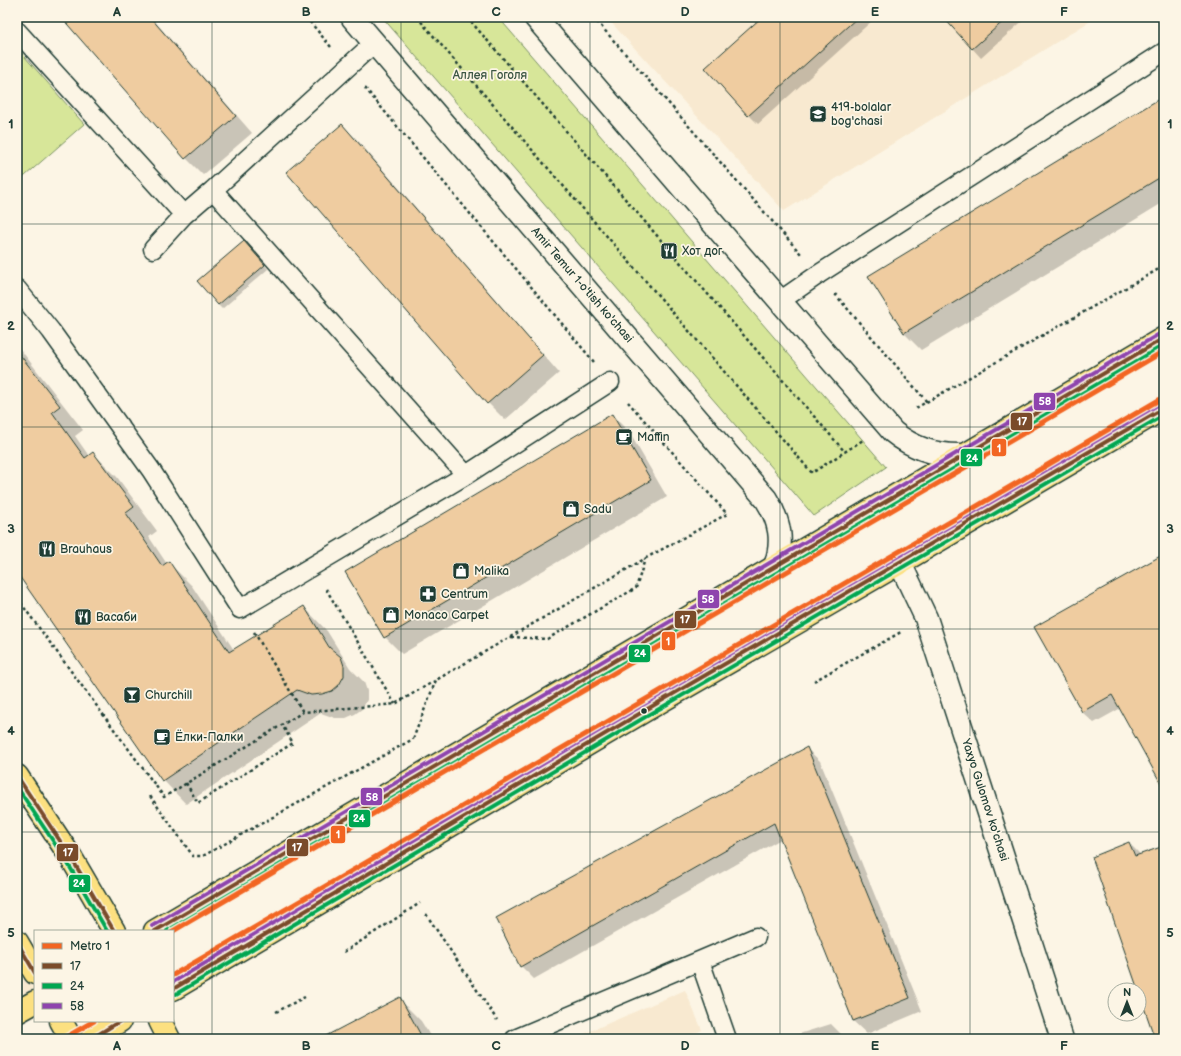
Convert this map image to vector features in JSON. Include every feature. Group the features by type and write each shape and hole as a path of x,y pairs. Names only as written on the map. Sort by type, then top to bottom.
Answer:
{"main road":[{"path":"157,930 1164,338"},
{"path":"174,988 644,711 1164,408"},
{"path":"17,776 72,859 113,930"},
{"path":"17,942 34,971"},
{"path":"17,1012 34,1003"},
{"path":"62,1022 71,1039"},
{"path":"91,1039 118,1022"},
{"path":"160,1022 169,1039"}],"street":[{"name":"Amir Temur 1-o'tish ko'chasi","path":"352,17 766,499 774,513 780,530 780,549 775,566"},
{"path":"535,17 893,432 909,443 929,452 939,455 963,455"},
{"name":"Yaxyo Gulomov ko'chasi","path":"900,563 926,618 1062,1039"}],"lane":[{"path":"17,31 184,215"},
{"path":"153,249 184,215 374,43"},
{"path":"780,301 819,274 1164,52"},
{"path":"213,190 466,475"},
{"path":"17,289 51,331 151,470 240,609 466,475 610,382"},
{"path":"515,1039 756,937"},
{"path":"700,961 727,1039"}],"path":[{"path":"17,598 164,797 303,712 395,704 646,558 726,514 610,382 306,17"},
{"path":"417,17 812,473 865,439"},
{"path":"466,17 845,452"},
{"path":"593,17 819,274 927,402"},
{"path":"916,408 1164,266"},
{"path":"510,637 547,639 636,588 646,558"},
{"path":"313,567 395,704"},
{"path":"240,609 303,712"},
{"path":"814,681 926,618"},
{"path":"150,796 193,856 203,856 412,739 436,680"},
{"path":"186,783 198,803 293,743 282,725"},
{"path":"344,952 420,903"},
{"path":"426,914 501,1026"},
{"path":"276,1012 306,998"}],"shaded area":[{"name":"419-bolalar bog'chasi","path":"606,17 1097,17 784,211"},
{"path":"17,942 34,971 34,1003 17,1012"},
{"path":"685,990 702,1030 683,1039 572,1039"}],"green space":[{"name":"Аллея Гоголя","path":"382,17 498,17 886,467 814,516"},
{"path":"17,48 84,124 17,183"}],"building":[{"path":"61,17 150,17 236,116 185,159"},
{"path":"762,17 858,17 748,116 705,68"},
{"path":"943,17 1008,17 972,49"},
{"path":"1164,96 1164,175 904,333 868,276"},
{"path":"342,124 543,355 487,404 286,172"},
{"path":"244,241 265,265 218,305 197,281"},
{"path":"17,351 60,406 52,412 85,458 93,452 134,507 126,513 162,566 169,561 229,652 304,606 329,647 341,657 344,666 344,676 339,685 332,691 322,694 311,695 297,690 162,781 17,573"},
{"path":"612,414 651,480 384,638 345,572"},
{"path":"1164,554 1164,789 1112,695 1082,712 1034,627"},
{"path":"807,747 910,998 853,1021 774,823 520,967 496,918"},
{"path":"1129,842 1135,856 1164,846 1164,1039 1155,1039 1147,1016 1147,982 1135,982 1092,857"},
{"path":"400,997 423,1039 320,1039"}],"metro line":[{"name":"1","path":"174,930 1164,351"},
{"name":"1","path":"174,974 1164,397"},
{"name":"1","path":"63,1039 92,1022"}],"transit line":[{"name":"58","path":"152,926 1161,333"},
{"name":"17","path":"157,930 1164,338"},
{"name":"24","path":"169,930 1164,345"},
{"name":"58","path":"174,981 641,706 1161,403"},
{"name":"17","path":"174,988 644,711 1164,408"},
{"name":"24","path":"176,994 647,716 1164,415"},
{"name":"17","path":"17,776 72,859 113,930"},
{"name":"24","path":"17,787 67,862 106,930"},
{"name":"17","path":"17,942 34,971"},
{"name":"17","path":"91,1039 118,1022"}],"place":[{"name":"419-bolalar bog'chasi","path":"818,114"},
{"name":"Хот дог","path":"669,251"},
{"name":"Maffin","path":"624,437"},
{"name":"Sadu","path":"571,509"},
{"name":"Brauhaus","path":"47,549"},
{"name":"Malika","path":"461,571"},
{"name":"Centrum","path":"428,594"},
{"name":"Monaco Carpet","path":"391,615"},
{"name":"Васаби","path":"83,617"},
{"name":"Churchill","path":"132,695"},
{"name":"Ёлки-Палки","path":"162,737"}]}
